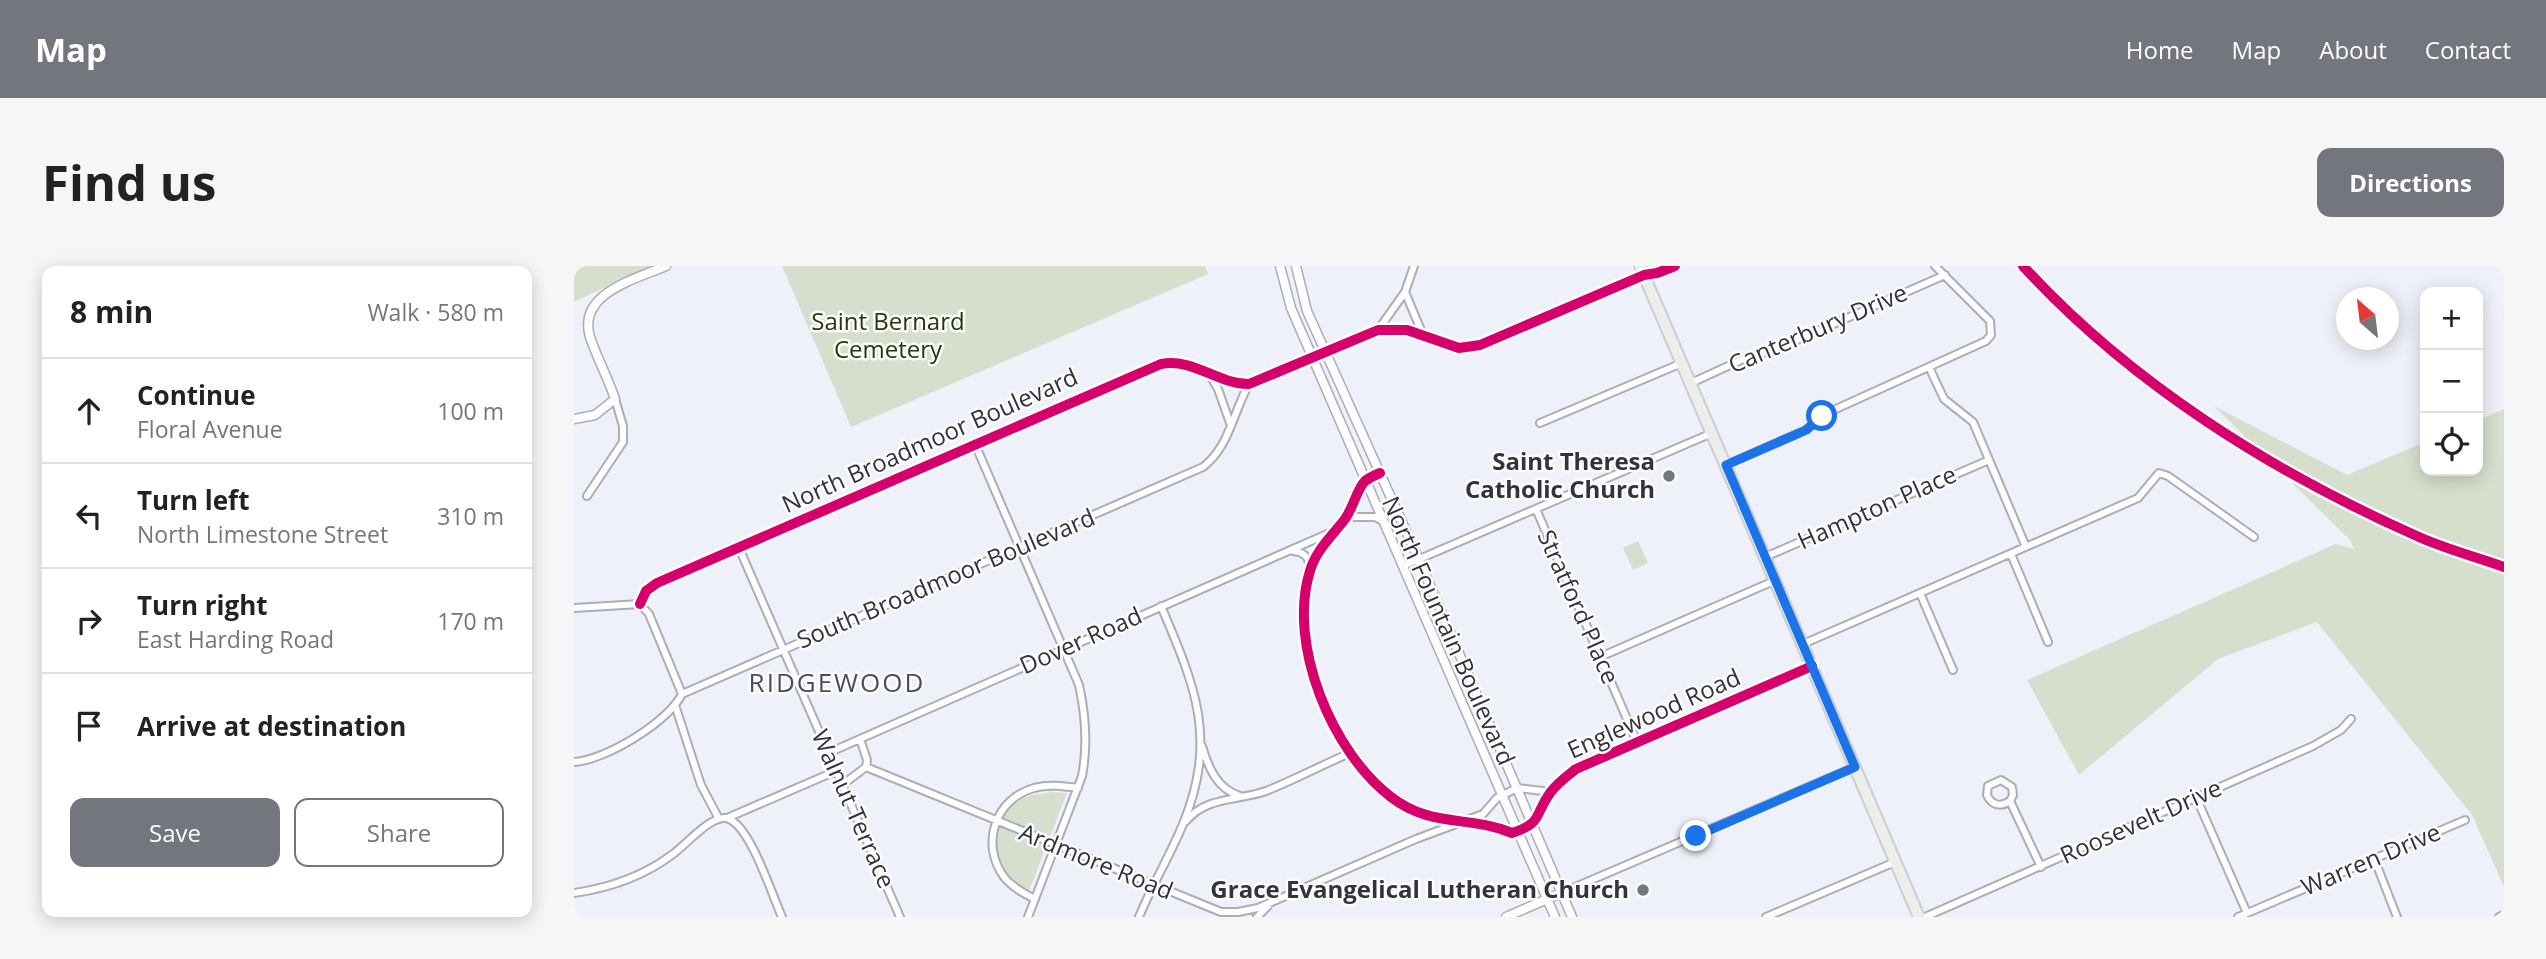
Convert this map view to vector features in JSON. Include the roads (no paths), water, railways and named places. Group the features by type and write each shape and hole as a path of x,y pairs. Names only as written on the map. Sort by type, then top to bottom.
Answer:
{"main road":[{"path":"1642,271 1919,917"}],"street":[{"path":"587,496 623,442 623,426 615,399 590,337 591,311 604,295 666,266"},
{"name":"North Fountain Boulevard","path":"1280,266 1291,308 1312,358 1555,917"},
{"name":"North Fountain Boulevard","path":"1296,266 1307,311 1419,560 1572,917"},
{"path":"1378,330 1405,292 1414,266"},
{"path":"1249,384 1378,330 1406,330 1459,348 1480,345 1642,271 1657,274 1675,266"},
{"path":"1726,465 1806,430 1827,413 1977,346 1991,335 1990,321 1985,314 1935,266"},
{"name":"Canterbury Drive","path":"1690,383 1781,347 1945,275"},
{"path":"1405,292 1423,335"},
{"path":"1540,423 1682,363"},
{"name":"North Broadmoor Boulevard","path":"640,604 643,595 651,587 1161,364 1187,364 1234,384 1249,384"},
{"path":"1929,367 1944,399 1973,422 2026,547"},
{"path":"1209,374 1219,389 1230,425"},
{"name":"South Broadmoor Boulevard","path":"682,694 1203,467 1219,452 1249,384"},
{"path":"574,419 595,415 615,399"},
{"path":"1403,566 1712,433"},
{"path":"975,444 1079,685 1086,724 1086,757 1078,788 1028,917"},
{"name":"Hampton Place","path":"1765,556 1989,460"},
{"path":"1310,570 1318,554 1347,517 1366,481 1380,473"},
{"path":"1803,644 2138,498 2159,473 2168,476 2254,537"},
{"name":"Stratford Place","path":"1536,509 1637,742"},
{"path":"1347,517 1375,517 1383,521"},
{"name":"Dover Road","path":"828,753 1335,531"},
{"name":"Walnut Terrace","path":"738,548 900,917"},
{"path":"1288,552 1303,553 1310,562 1304,618 1309,656 1324,705 1350,753 1377,785 1415,813 1444,820 1489,825 1512,832 1533,824"},
{"path":"2011,554 2048,642"},
{"path":"1600,657 1776,580"},
{"path":"1920,593 1953,670"},
{"path":"574,608 640,604 649,614 682,694 675,705 636,736 592,760 574,762"},
{"path":"1139,917 1181,827 1194,790 1201,740 1200,718 1192,680 1161,606"},
{"name":"Englewood Road","path":"1533,824 1551,792 1576,769 1812,666"},
{"path":"675,705 701,785 723,818 737,825 748,839 782,917"},
{"name":"Roosevelt Drive","path":"1925,917 2313,746 2341,730 2351,719"},
{"path":"842,785 866,767 867,760 860,739"},
{"path":"1201,740 1209,765 1220,785 1242,797"},
{"path":"1181,827 1206,805 1269,789 1350,753"},
{"name":"Ardmore Road","path":"866,767 1221,912 1249,910 1276,901 1416,839 1483,814 1501,795 1517,788"},
{"path":"1506,917 1518,915 1547,899 1855,767"},
{"path":"574,893 613,885 643,873 672,855 707,825 836,772"},
{"path":"2010,801 2001,805 1993,803 1987,795 1988,786 2001,780 2010,783 2013,790 2010,801 2041,867"},
{"path":"1035,899 1010,884 998,867 993,848 995,820 1009,803 1024,792 1044,786 1078,788"},
{"name":"Englewood Road","path":"1517,788 1551,792"},
{"path":"2196,797 2252,913"},
{"name":"Warren Drive","path":"2238,917 2465,820"},
{"path":"2374,858 2397,917"},
{"path":"1766,917 1895,862"},
{"path":"1257,917 1276,901"},
{"path":"1221,912 1233,917"}],"place":[{"name":"Saint Theresa Catholic Church","path":"1669,476"},
{"name":"Grace Evangelical Lutheran Church","path":"1643,890"}],"district":[{"name":"RIDGEWOOD","path":"837,683"}],"park label":[{"name":"Saint Bernard Cemetery","path":"888,336"}]}
